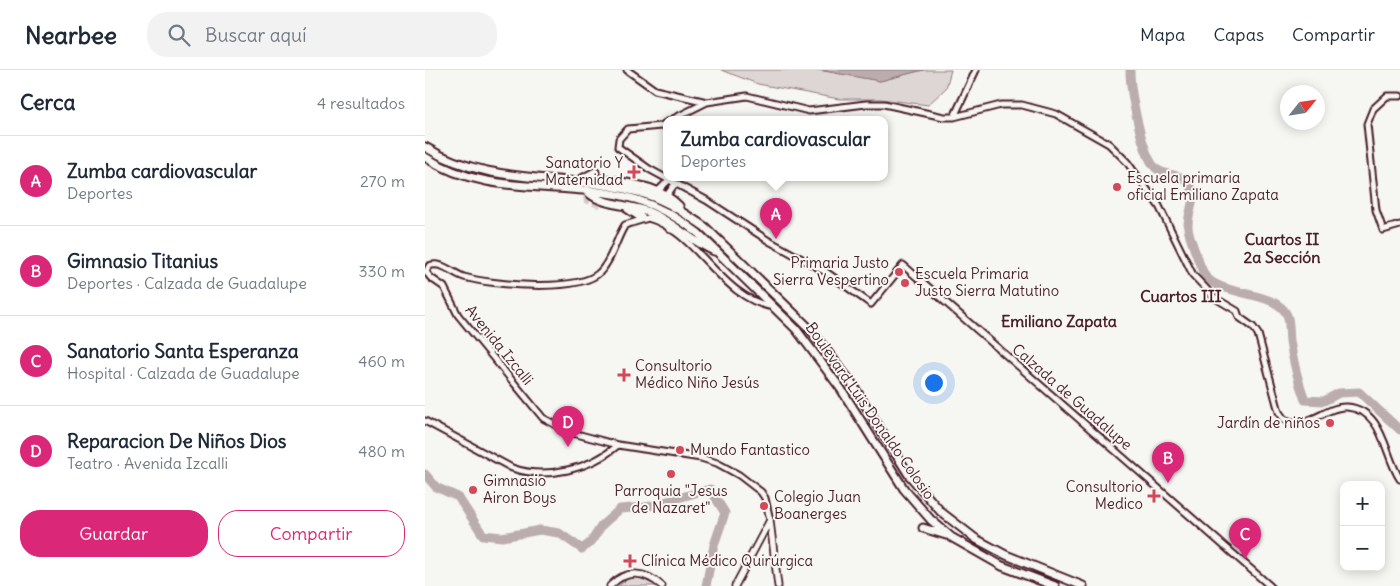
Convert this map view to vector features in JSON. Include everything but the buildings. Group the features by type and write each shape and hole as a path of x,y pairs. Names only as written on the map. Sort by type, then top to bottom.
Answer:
{"highway":[{"name":"Boulevard Luis Donaldo Colosio","path":"425,147 437,155 476,170 505,176 577,182 642,193 669,204 686,214 705,227 804,322 851,382 909,475 941,512 962,530 1006,555 1083,586"},
{"name":"Boulevard Luis Donaldo Colosio","path":"425,157 453,172 474,179 506,185 589,192 638,200 665,211 698,233 776,307 796,329 841,389 905,489 931,520 951,537 1002,566 1055,586"},
{"path":"577,182 595,172"},
{"path":"603,179 658,191 667,195 686,214"},
{"path":"589,192 597,200 628,205 651,213 696,243 719,253"},
{"path":"600,206 625,208 643,218"},
{"path":"841,389 858,410 864,410 865,406 851,382"},
{"path":"878,446 867,420 873,419 887,438"},
{"path":"923,528 951,537"}],"main road":[{"path":"669,229 683,233"},
{"path":"735,586 769,520"},
{"path":"769,520 778,586"},
{"path":"610,586 624,574 641,573 662,586"}],"street":[{"path":"627,70 655,90 707,102"},
{"path":"954,117 976,70"},
{"path":"679,116 707,102 747,96 809,111 866,104 884,104 944,117 954,117 1001,105 1022,105 1056,114 1117,150 1159,206 1193,274 1215,298 1237,310 1239,317 1256,330 1279,412 1284,420 1293,422 1307,421 1341,408 1353,408 1362,412 1377,428 1400,478"},
{"path":"1400,96 1387,96 1373,109 1367,124 1377,210 1383,230 1400,225"},
{"path":"663,125 632,127 624,132 619,139 620,149 649,170 663,177"},
{"path":"658,191 668,181"},
{"path":"667,195 675,184 670,181"},
{"name":"Calzada de Guadalupe","path":"675,184 717,207 769,242 826,272 871,304 903,265 1270,586"},
{"path":"643,218 655,220 669,229 744,296 764,305 776,307"},
{"name":"Avenida Izcalli","path":"618,445 569,432 543,418 458,315 443,287 426,272 429,266 440,265 462,276 490,284 558,284 591,279 604,267 625,225 643,218"},
{"path":"425,421 511,468 537,474 569,469 596,461 618,445 701,458 717,463 739,475 761,492 765,498 769,520"}],"shaded area":[{"path":"721,70 819,70 880,81 923,70 951,70 946,88 928,105 881,99 839,99 758,84"},
{"path":"819,70 923,70 880,81"},
{"path":"637,577 658,586 618,586 628,579"}],"waterway":[{"path":"1130,70 1138,124 1152,164 1162,172 1185,179 1193,191 1188,227 1206,277 1224,288 1261,297 1281,307 1288,318 1293,356 1305,400 1324,401 1339,393 1359,392 1400,430"},
{"path":"425,474 436,487 458,497 483,535 502,537 540,530 559,533 582,549 591,542 602,525 620,509 646,507 710,489 725,513 714,545 706,586"}],"tunnel":[{"path":"600,205 587,200 587,191 593,179 603,179"}],"place":[{"name":"Sanatorio Y Maternidad","path":"634,172"},
{"name":"Escuela primaria oficial Emiliano Zapata","path":"1117,187"},
{"name":"Zumba cardiovascular","path":"776,239"},
{"name":"Primaria Justo Sierra Vespertino","path":"899,272"},
{"name":"Escuela Primaria Justo Sierra Matutino","path":"905,283"},
{"name":"Consultorio Médico Niño Jesús","path":"624,375"},
{"name":"Jardín de niños","path":"1330,423"},
{"name":"Reparacion De Niños Dios","path":"568,447"},
{"name":"Mundo Fantastico","path":"680,450"},
{"name":"Parroquia \"Jesus de Nazaret\"","path":"671,474"},
{"name":"Gimnasio Titanius","path":"1168,483"},
{"name":"Gimnasio Airon Boys","path":"473,490"},
{"name":"Consultorio Medico","path":"1154,496"},
{"name":"Colegio Juan Boanerges","path":"764,506"},
{"name":"Sanatorio Santa Esperanza","path":"1245,559"},
{"name":"Clínica Médico Quirúrgica","path":"630,561"}],"district":[{"name":"Cuartos II 2a Sección","path":"1282,248"},
{"name":"Cuartos III","path":"1181,296"},
{"name":"Emiliano Zapata","path":"1059,321"}]}
